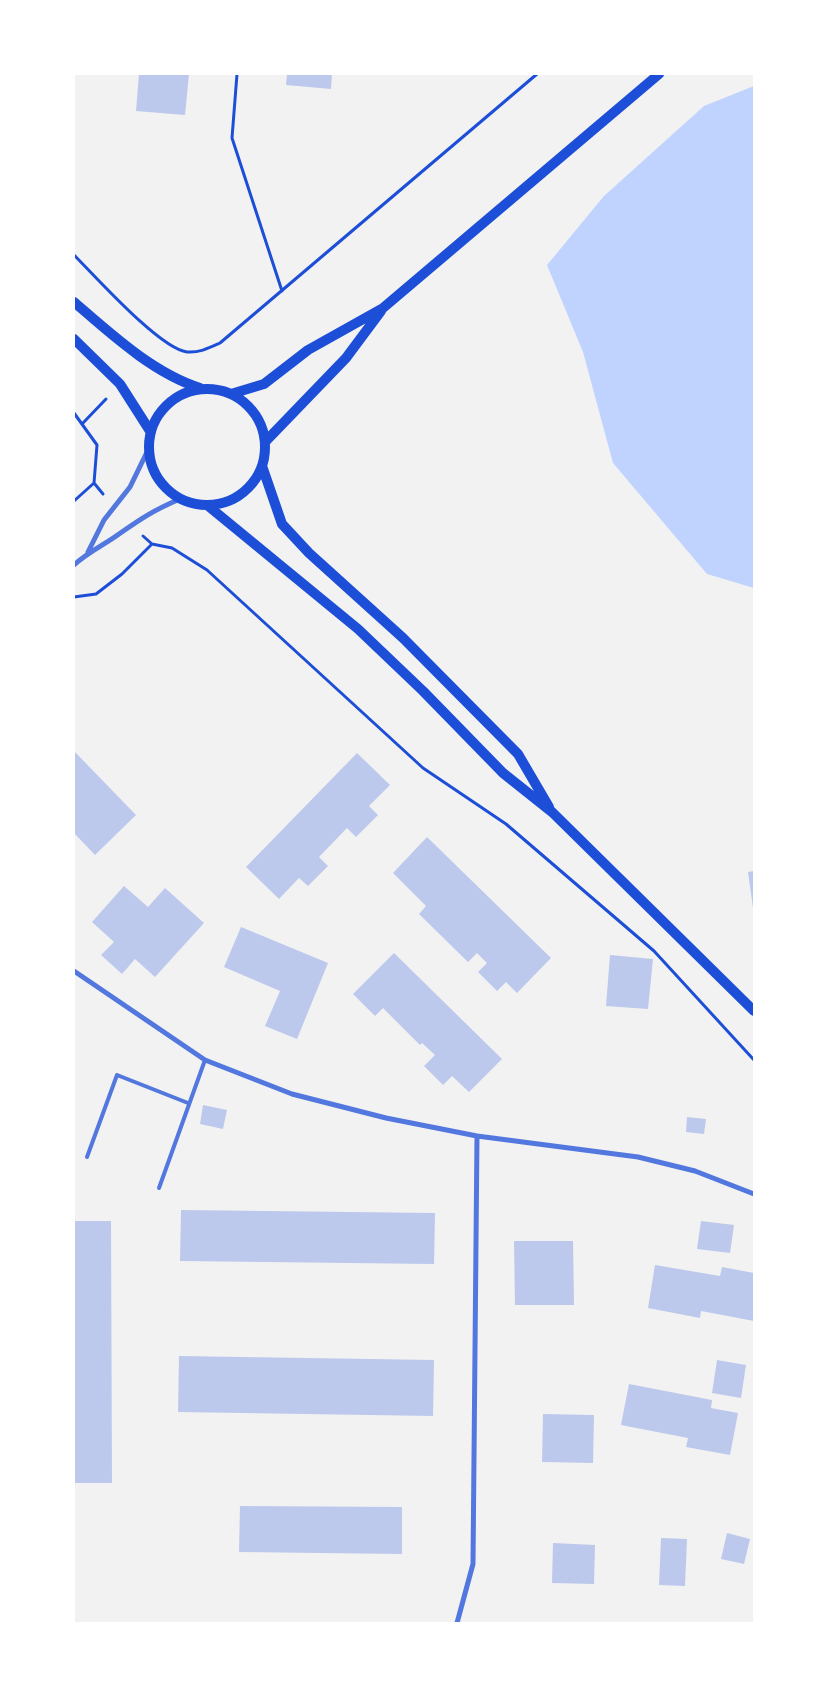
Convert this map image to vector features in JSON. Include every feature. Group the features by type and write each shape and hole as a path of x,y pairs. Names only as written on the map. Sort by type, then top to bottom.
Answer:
{"main road":[{"path":"231,394 264,384 308,350 383,308 659,74"},
{"path":"74,302 145,359 183,383 201,389"},
{"path":"265,442 346,358 383,308"},
{"path":"74,339 120,384 150,431"},
{"path":"207,506 231,500 250,486 262,466 265,442 260,422 248,406 231,394 216,389 201,389 184,393 170,402 158,415 150,431 148,450 153,470 164,487 180,499 207,506 358,630 423,691 503,773 552,812 754,1011"},
{"path":"262,466 282,524 309,553 403,638 518,754 552,812"}],"street":[{"path":"88,552 104,520 130,487 148,450"},
{"path":"74,565 88,552 152,511 180,499"},
{"path":"74,971 205,1060 292,1094 386,1118 476,1136 638,1157 695,1171 754,1194"},
{"path":"457,1623 473,1564 476,1136"}],"lane":[{"path":"159,1188 205,1060"},
{"path":"87,1157 117,1075 188,1103"}],"path":[{"path":"237,74 232,138 282,291"},
{"path":"74,254 160,339 186,352 203,351 220,343 537,74"},
{"path":"74,414 97,445 94,483 114,508"},
{"path":"74,501 94,483"},
{"path":"130,526 152,544 172,548 207,570 423,768 506,824 654,951 754,1060"},
{"path":"74,597 96,594 122,574 152,544"}],"water":[{"path":"754,86 754,588 707,574 613,463 583,352 547,265 604,196 704,106"}],"building":[{"path":"139,74 189,74 185,115 136,111"},
{"path":"287,74 332,74 331,89 286,85"},
{"path":"74,751 136,815 95,855 74,833"},
{"path":"357,753 390,785 369,806 378,815 356,837 347,828 319,857 328,866 308,886 299,878 279,899 246,867"},
{"path":"427,837 551,958 517,993 506,982 497,991 478,972 487,963 477,953 468,962 419,914 426,906 393,873"},
{"path":"754,871 754,908 753,908 748,872"},
{"path":"124,886 148,907 165,888 204,923 155,977 135,959 122,974 101,955 114,942 92,922"},
{"path":"241,927 328,963 297,1039 265,1026 280,991 224,967"},
{"path":"394,953 502,1059 469,1092 452,1076 443,1085 424,1066 435,1055 422,1043 420,1045 383,1008 375,1016 353,994"},
{"path":"610,955 653,959 648,1009 606,1006"},
{"path":"203,1105 227,1110 223,1129 200,1124"},
{"path":"687,1117 706,1119 704,1134 686,1132"},
{"path":"181,1210 435,1213 434,1264 180,1261"},
{"path":"74,1221 111,1221 112,1483 74,1483"},
{"path":"701,1221 734,1225 730,1253 697,1249"},
{"path":"514,1241 573,1241 574,1305 515,1305"},
{"path":"655,1265 720,1276 722,1267 754,1273 754,1321 701,1311 700,1318 648,1308"},
{"path":"179,1356 434,1360 433,1416 178,1412"},
{"path":"717,1360 746,1365 741,1398 712,1393"},
{"path":"629,1384 712,1400 711,1408 738,1413 730,1455 686,1447 688,1438 621,1425"},
{"path":"543,1414 594,1415 593,1463 542,1462"},
{"path":"240,1506 402,1507 402,1554 239,1552"},
{"path":"727,1533 750,1539 744,1564 721,1559"},
{"path":"661,1538 687,1539 685,1586 659,1585"},
{"path":"553,1543 595,1545 594,1584 552,1583"}]}
